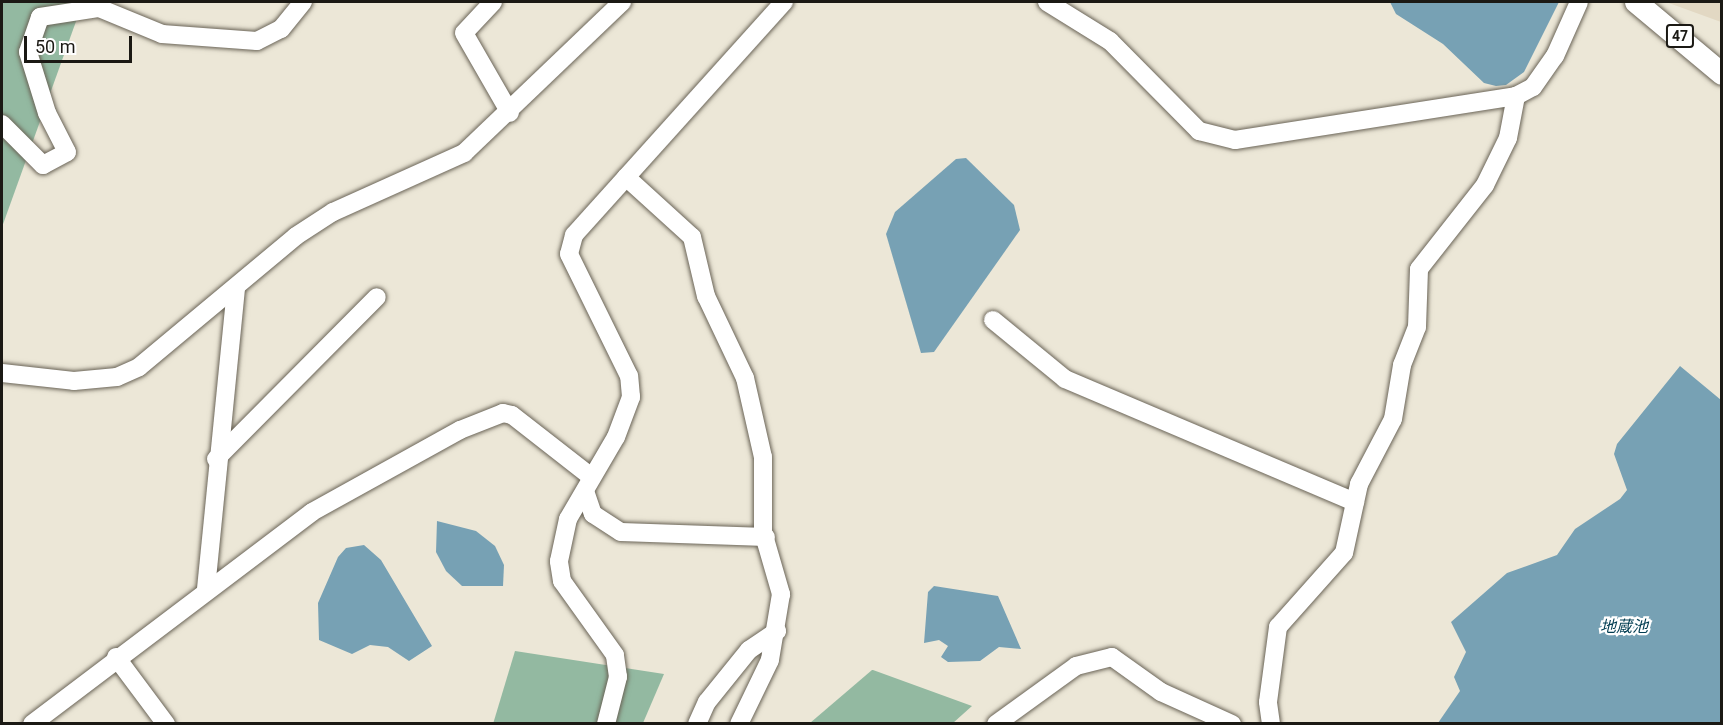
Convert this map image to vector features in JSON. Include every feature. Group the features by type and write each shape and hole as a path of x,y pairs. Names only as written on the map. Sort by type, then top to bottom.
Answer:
{"main road":[{"name":"47","path":"1636,2 1722,74"}],"street":[{"path":"2,124 43,165 67,152 44,104 28,52 40,17 99,8 162,34 257,41 281,29 303,2"},
{"path":"494,2 464,33 510,113"},
{"path":"2,373 74,381 117,377 140,367 236,287 333,212 464,153 510,113 622,2"},
{"path":"606,723 618,676 615,655 562,581 559,561 568,519 586,494 590,476 616,437 631,397 629,376 569,254 574,236 784,2"},
{"path":"1047,2 1088,24 1199,131 1220,138 1252,139 1516,96 1533,87 1555,56 1580,2"},
{"path":"1271,723 1270,679 1278,627 1344,553 1355,502 1393,419 1402,365 1417,327 1419,269 1485,185 1508,138 1516,96"},
{"path":"626,177 692,237 706,296 745,378 763,457 766,537 780,578 777,631 770,660 739,723"},
{"path":"206,589 216,459 236,287"},
{"path":"216,459 377,297"},
{"path":"993,320 1065,379 1355,502"},
{"path":"32,723 206,589 312,512 460,430 503,413 590,476"},
{"path":"586,494 593,514 621,532 766,537"},
{"path":"697,723 707,702 749,650 777,631"},
{"path":"116,657 166,723"},
{"path":"996,723 1076,666 1112,657 1161,692 1232,723"}],"shaded area":[{"path":"1666,2 1721,2 1721,22"}],"green space":[{"path":"2,2 83,2 2,227"},
{"path":"515,651 664,674 643,723 493,724"},
{"path":"872,670 972,706 953,723 810,723"}],"water":[{"path":"1390,2 1559,2 1524,72 1506,85 1496,86 1484,83 1443,44 1396,14"},
{"path":"966,158 1014,205 1020,230 934,352 921,353 886,234 895,212 956,159"},
{"name":"地蔵池","path":"1680,366 1721,400 1721,723 1438,723 1460,691 1454,677 1466,652 1451,622 1507,573 1557,555 1575,529 1620,499 1627,490 1614,454 1617,444"},
{"path":"437,521 476,531 495,546 504,565 503,586 462,586 446,571 436,552"},
{"path":"364,545 381,560 432,646 409,661 388,647 370,645 352,654 319,640 318,603 338,557 346,548"},
{"path":"934,586 998,596 1021,649 999,647 980,661 948,662 941,657 948,646 939,640 924,643 928,592"}]}
